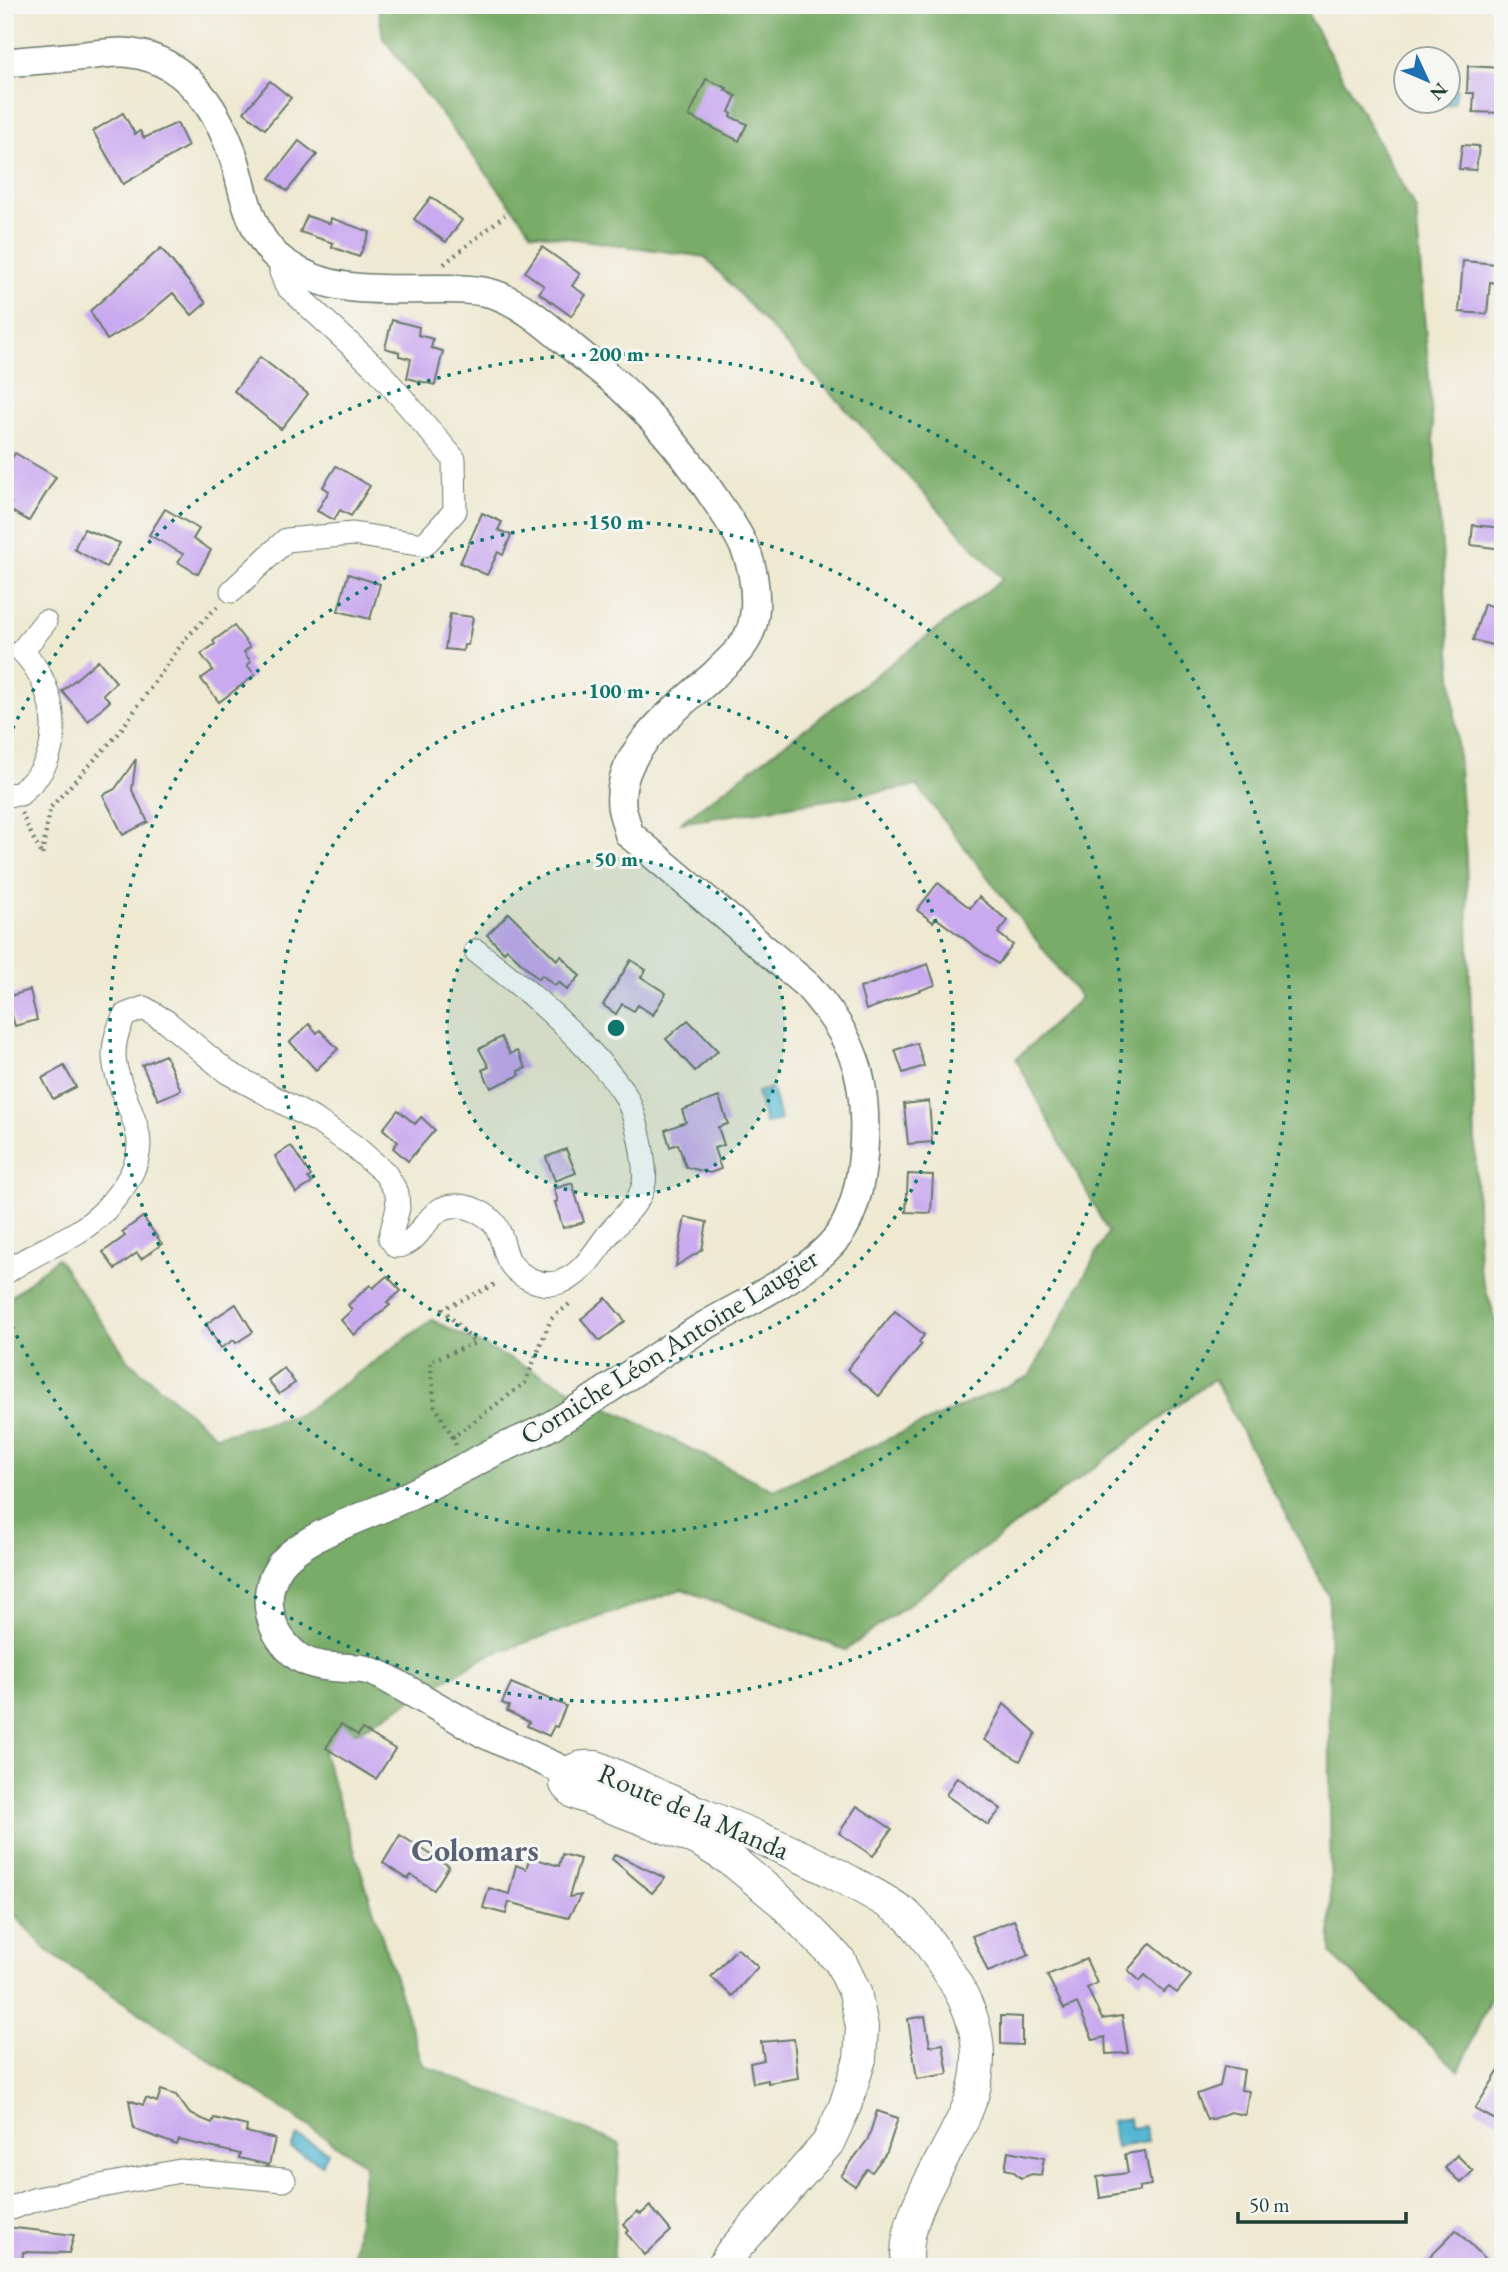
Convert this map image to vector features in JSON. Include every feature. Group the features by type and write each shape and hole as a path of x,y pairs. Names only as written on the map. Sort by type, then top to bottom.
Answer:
{"main road":[{"name":"Route de la Manda","path":"723,2267 731,2253 828,2143 845,2106 860,2059 862,2027 855,1992 840,1961 782,1902 734,1862 699,1840 648,1819 583,1798 569,1789 566,1784 569,1773 585,1766 596,1767 777,1844 878,1897 908,1917 955,1979 975,2025 978,2044 975,2083 964,2118 915,2213 905,2249 908,2267"}],"street":[{"name":"Corniche Léon Antoine Laugier","path":"5,65 11,62 127,52 152,57 171,68 191,83 211,106 236,160 246,204 258,231 269,248 283,262 326,283 352,289 469,290 492,293 545,324 631,397 665,433 700,477 733,526 750,558 754,581 754,610 750,634 733,656 658,726 633,754 623,783 622,807 629,834 808,986 832,1013 855,1062 862,1101 861,1177 848,1222 825,1250 811,1262 690,1335 549,1427 397,1502 299,1546 279,1567 268,1593 270,1618 281,1640 299,1658 321,1665 365,1670 383,1676 485,1734 569,1773"},
{"path":"232,591 286,540 353,534 424,545 455,511 454,459 378,370 286,285 281,272 283,262"},
{"path":"9,795 20,794 39,773 50,750 53,728 47,689 32,661 22,651 45,622"},
{"path":"5,1273 21,1261 82,1230 104,1211 127,1183 137,1159 139,1141 137,1128 112,1059 114,1042 125,1015 144,1008 227,1072 317,1121 354,1146 385,1173 397,1193 398,1208 390,1238 396,1246 402,1246 409,1241 438,1210 462,1206 479,1212 495,1224 510,1263 530,1279 543,1284 558,1283 576,1275 641,1192 645,1171 639,1136 625,1096 603,1067 564,1023 527,990 476,951"},
{"path":"5,2208 180,2171 284,2180"}],"path":[{"path":"430,289 442,266 505,215"},
{"path":"9,795 42,856 50,808 118,734 186,638 232,591"},
{"path":"491,1454 460,1456 453,1437 435,1406 430,1360 475,1343 443,1309 501,1281 510,1263"},
{"path":"453,1437 525,1383 551,1319 578,1297"}],"green space":[{"path":"378,5 1303,5 1416,210 1466,858 1479,1268 1503,1343 1503,1969 1459,2071 1331,1954 1329,1596 1214,1379 846,1650 682,1589 489,1655 323,1752 423,2065 620,2144 613,2267 352,2267 365,2164 50,1953 5,1905 5,1302 57,1258 130,1362 216,1436 301,1414 432,1320 773,1490 1030,1376 1108,1232 1016,1059 1081,998 917,786 680,823 1003,579 705,257 532,233 383,38"}],"water":[{"path":"772,1088 780,1120 765,1124 757,1092"},
{"path":"1129,2118 1130,2128 1145,2126 1148,2142 1116,2147 1111,2121"},
{"path":"297,2136 328,2152 322,2164 291,2148"}],"building":[{"path":"1468,66 1503,68 1503,113 1473,112 1474,93 1467,93"},
{"path":"706,79 727,88 725,90 736,96 729,112 731,117 747,124 739,141 689,116"},
{"path":"270,81 291,98 265,129 244,112"},
{"path":"123,113 135,134 140,131 144,138 177,123 188,146 123,184 93,131"},
{"path":"299,141 317,155 287,191 270,178"},
{"path":"1462,145 1479,146 1476,170 1459,169"},
{"path":"431,197 462,220 446,242 414,219"},
{"path":"307,216 330,224 331,218 370,232 359,257 332,247 333,243 300,232"},
{"path":"542,247 580,274 572,286 586,295 571,316 539,293 544,286 525,272"},
{"path":"161,248 206,303 192,315 173,293 143,318 107,340 90,311"},
{"path":"1463,261 1496,264 1495,283 1490,282 1487,314 1459,312"},
{"path":"392,320 419,327 418,335 433,339 431,348 443,351 435,385 407,378 411,359 385,348"},
{"path":"260,357 308,394 281,429 234,391"},
{"path":"15,453 56,477 29,521 8,509 11,503 5,499 5,470"},
{"path":"336,466 370,486 351,516 340,510 334,520 317,511 329,491 323,487"},
{"path":"165,509 199,529 193,539 211,550 198,574 178,562 183,554 149,535"},
{"path":"482,513 502,522 498,530 511,535 503,555 498,552 487,575 460,563"},
{"path":"1473,525 1503,528 1503,549 1471,545"},
{"path":"84,529 120,543 106,567 74,549"},
{"path":"348,574 380,584 370,619 338,611"},
{"path":"1484,604 1503,609 1503,648 1473,640"},
{"path":"450,614 473,617 468,645 464,645 463,651 445,649"},
{"path":"234,626 250,647 244,652 251,662 247,665 255,675 219,702 201,679 213,670 201,654 215,644 213,641"},
{"path":"98,660 116,682 103,694 110,701 88,721 62,691"},
{"path":"136,759 132,790 148,822 123,835 103,795 115,789"},
{"path":"938,883 970,908 979,897 1008,921 998,933 1013,945 998,964 936,918 933,922 917,910"},
{"path":"509,913 557,960 561,956 580,976 567,990 559,982 555,986 542,975 538,979 507,949 504,952 487,935"},
{"path":"631,960 646,970 641,977 666,993 653,1015 638,1005 634,1011 622,1004 616,1014 603,1005"},
{"path":"928,964 935,985 866,1010 860,988"},
{"path":"30,990 37,1020 15,1026 7,997"},
{"path":"688,1020 718,1051 695,1071 666,1039"},
{"path":"309,1024 317,1033 320,1030 338,1049 316,1070 290,1042"},
{"path":"501,1037 510,1054 517,1051 526,1068 518,1071 520,1075 491,1088 482,1070 489,1067 479,1049"},
{"path":"917,1043 924,1066 903,1073 895,1050"},
{"path":"165,1055 181,1090 158,1100 142,1065"},
{"path":"64,1066 76,1087 53,1099 42,1078"},
{"path":"719,1097 728,1124 718,1127 724,1145 714,1148 721,1169 710,1173 686,1167 678,1144 670,1147 665,1130 686,1122 682,1110"},
{"path":"929,1101 932,1142 908,1144 904,1104"},
{"path":"398,1110 415,1124 421,1117 435,1130 408,1161 393,1148 398,1142 383,1129"},
{"path":"291,1146 311,1176 308,1178 312,1183 296,1193 275,1156"},
{"path":"566,1149 576,1173 555,1181 546,1157"},
{"path":"908,1174 933,1175 931,1213 906,1212"},
{"path":"572,1183 584,1222 563,1228 554,1189"},
{"path":"143,1217 162,1244 141,1259 137,1253 115,1269 103,1252 125,1236 122,1232"},
{"path":"685,1217 707,1222 702,1250 676,1266"},
{"path":"387,1276 401,1291 387,1303 390,1305 354,1335 341,1320 352,1310 348,1305 370,1285 373,1288"},
{"path":"606,1298 625,1321 600,1341 581,1319"},
{"path":"236,1304 253,1332 236,1343 234,1340 221,1348 206,1324"},
{"path":"895,1311 924,1335 919,1342 922,1344 879,1396 847,1369"},
{"path":"284,1368 295,1383 279,1394 268,1380"},
{"path":"511,1683 566,1706 557,1727 554,1726 549,1736 527,1726 529,1722 507,1711 509,1706 502,1703"},
{"path":"1004,1704 1036,1733 1020,1761 984,1740"},
{"path":"341,1724 358,1735 362,1729 395,1749 376,1779 326,1748"},
{"path":"957,1777 1001,1809 988,1825 946,1795"},
{"path":"857,1806 892,1829 873,1856 839,1833"},
{"path":"400,1835 449,1866 434,1890 411,1875 408,1879 383,1863"},
{"path":"562,1854 580,1859 569,1897 581,1895 568,1918 509,1902 506,1914 483,1908 489,1888 509,1894 516,1865 526,1869 530,1857 559,1866"},
{"path":"615,1854 665,1878 652,1893 612,1859"},
{"path":"1014,1920 1029,1955 988,1972 972,1936"},
{"path":"1151,1943 1191,1976 1177,1993 1169,1987 1164,1992 1145,1975 1140,1981 1128,1970"},
{"path":"737,1948 758,1967 732,1996 711,1977"},
{"path":"1086,1959 1097,1983 1087,1988 1102,2019 1122,2016 1128,2053 1106,2054 1105,2037 1093,2040 1077,2003 1064,2009 1047,1975"},
{"path":"925,2016 930,2046 943,2044 948,2074 917,2079 908,2019"},
{"path":"1001,2016 1022,2017 1022,2045 1001,2044"},
{"path":"794,2039 798,2078 753,2083 750,2063 764,2060 761,2042"},
{"path":"1503,2064 1503,2124 1475,2109"},
{"path":"1224,2066 1244,2070 1241,2090 1249,2091 1245,2115 1230,2112 1207,2120 1197,2094 1220,2086"},
{"path":"161,2090 176,2095 190,2114 212,2123 214,2118 247,2126 246,2132 275,2139 269,2165 239,2158 240,2154 179,2140 177,2145 134,2129 129,2100 143,2105 146,2098 157,2102"},
{"path":"877,2111 898,2118 887,2152 872,2172 867,2169 855,2186 841,2176 868,2139"},
{"path":"1008,2151 1044,2158 1041,2175 1032,2174 1021,2178 1013,2171 1005,2169"},
{"path":"1145,2151 1151,2185 1139,2187 1139,2191 1100,2198 1097,2177 1128,2173 1125,2154"},
{"path":"1457,2155 1473,2171 1461,2183 1445,2168"},
{"path":"650,2206 671,2231 645,2255 626,2233 629,2231 624,2224 637,2212 641,2214"},
{"path":"5,2227 74,2235 69,2253 23,2252 22,2263 5,2263"},
{"path":"1456,2230 1494,2267 1419,2267"}],"district":[{"name":"Colomars","path":"475,1850"}]}
